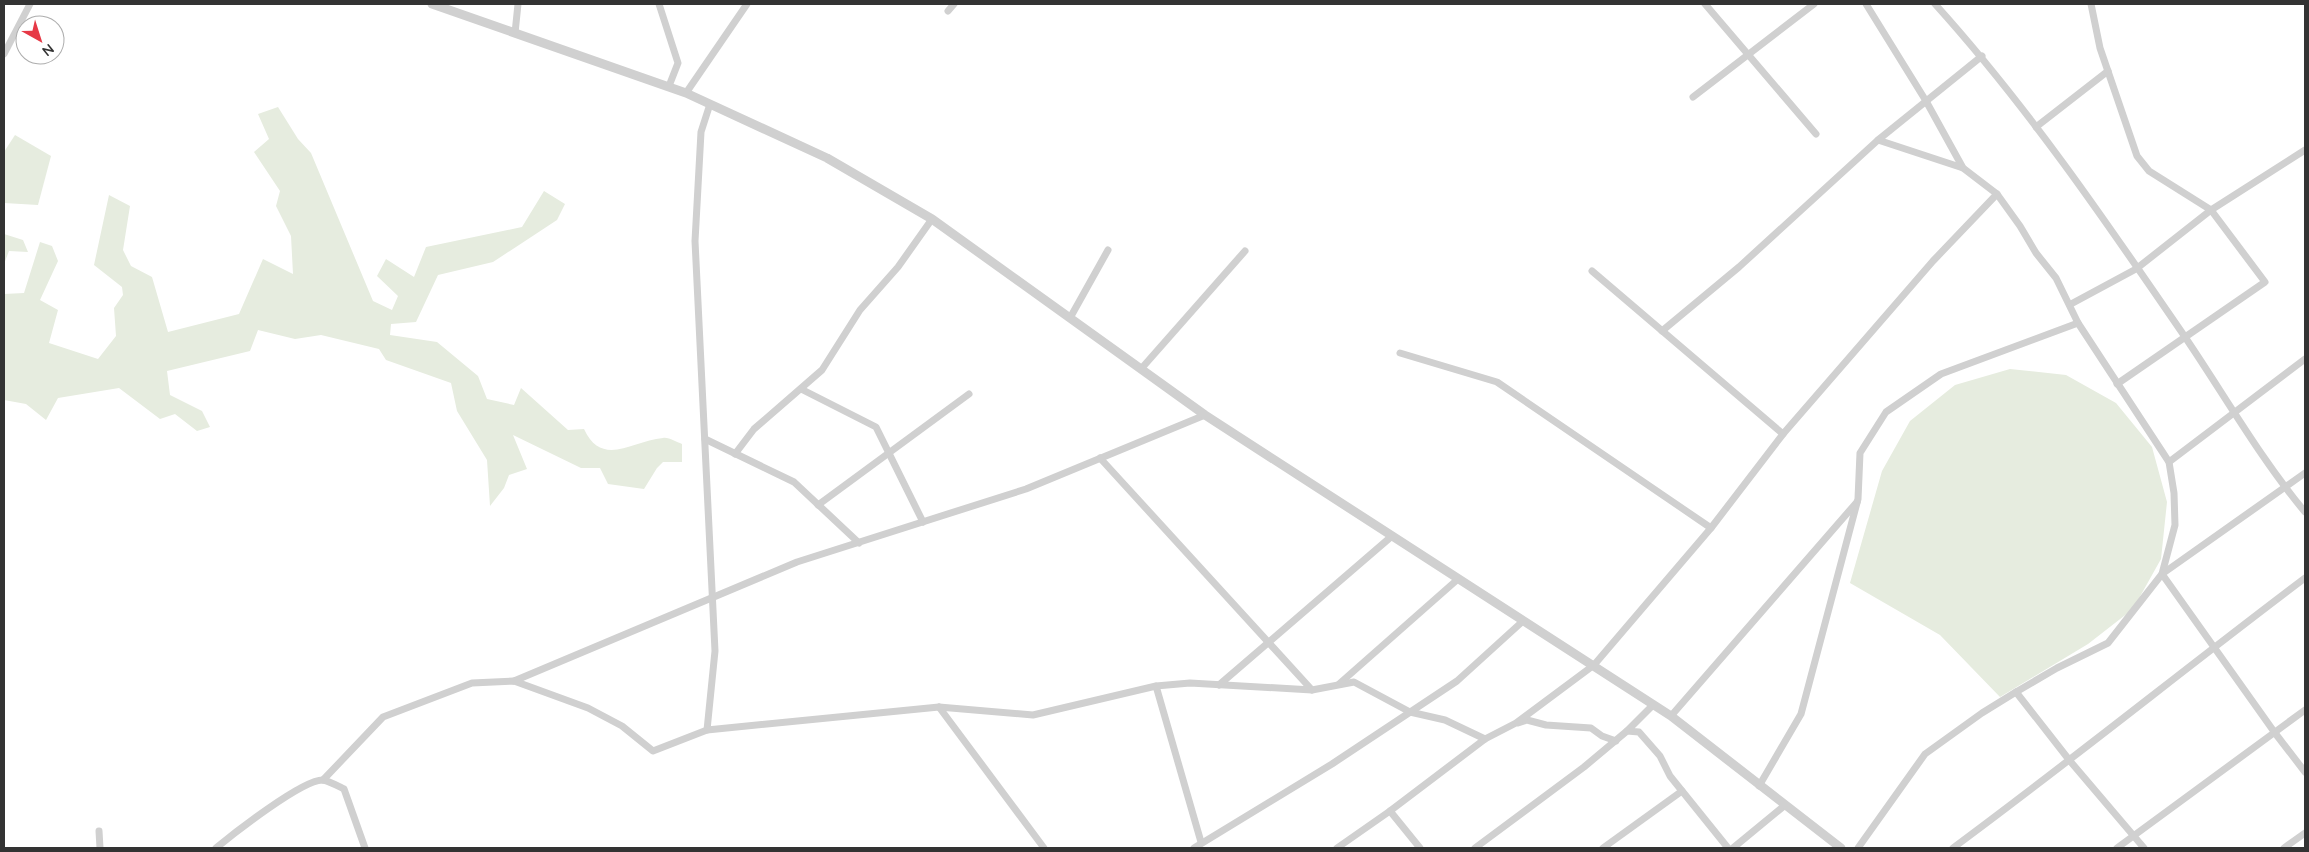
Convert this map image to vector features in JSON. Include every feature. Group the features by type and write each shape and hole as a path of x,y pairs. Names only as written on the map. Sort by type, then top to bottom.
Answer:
{"street":[{"path":"4,54 30,4"},
{"path":"432,4 686,93 827,158 932,219 1205,415 1671,716 1840,848"},
{"path":"515,33 518,4"},
{"path":"659,4 678,63 669,86"},
{"path":"686,93 747,4"},
{"path":"948,11 954,4"},
{"path":"1705,4 1816,134"},
{"path":"1693,97 1814,4"},
{"path":"1866,4 1926,101 1963,168"},
{"path":"1935,4 1982,56 2075,179 2185,337 2285,488 2305,512"},
{"path":"2091,4 2100,48 2136,156 2149,171 2211,210 2265,282 2117,384"},
{"path":"1662,332 1739,266 1878,140 1982,56"},
{"path":"2036,127 2108,71"},
{"path":"707,730 716,651 695,241 701,132 710,104"},
{"path":"1878,140 1963,168 1997,194 2020,226 2036,254 2056,278 2078,323 2168,462 2174,493 2175,525 2162,574 2213,648 2305,772"},
{"path":"2070,304 2136,269 2211,210 2305,150"},
{"path":"1337,848 1390,811 1485,739 1516,723 1594,665 1711,528 1784,434 1933,261 1997,194"},
{"path":"735,454 754,429 822,370 860,310 898,267 932,219"},
{"path":"1070,318 1108,250"},
{"path":"1141,369 1245,251"},
{"path":"1592,271 1784,434"},
{"path":"1759,786 1801,714 1858,499 1860,453 1886,412 1941,374 2078,323"},
{"path":"1400,353 1497,382 1711,528"},
{"path":"2168,462 2305,359"},
{"path":"801,389 876,426 923,522"},
{"path":"818,505 890,454 969,394"},
{"path":"323,780 383,717 472,683 514,681 797,562 1026,489 1205,415"},
{"path":"705,439 794,482 859,543"},
{"path":"1100,458 1312,690"},
{"path":"1858,848 1925,754 1982,712 2057,668 2108,643 2162,574 2305,473"},
{"path":"1671,716 1858,499"},
{"path":"1219,684 1392,536"},
{"path":"1953,848 2070,761 2305,578"},
{"path":"1338,685 1458,579"},
{"path":"1194,848 1332,764 1457,681 1523,621"},
{"path":"514,681 588,708 622,726 653,751 707,730 939,707 1033,716 1156,686 1190,683 1312,690 1354,682 1410,712 1445,720 1485,739"},
{"path":"1156,686 1201,842"},
{"path":"2016,692 2070,761 2144,848"},
{"path":"1474,848 1616,741 1653,706"},
{"path":"939,707 1044,848"},
{"path":"2117,848 2305,710"},
{"path":"1516,723 1527,720 1546,725 1590,728 1602,736 1616,741"},
{"path":"1627,731 1639,732 1660,756 1670,776 1728,848"},
{"path":"216,848 282,799 312,782 323,780 344,789 366,848"},
{"path":"1603,848 1682,791"},
{"path":"1733,848 1784,806"},
{"path":"1390,811 1420,848"},
{"path":"99,831 100,848"},
{"path":"2284,848 2305,833"}],"shaded area":[{"path":"278,107 298,139 311,153 373,301 392,310 398,296 377,276 386,259 414,277 426,247 522,227 544,191 565,204 557,220 493,262 438,275 416,322 391,324 390,335 437,342 478,376 487,399 514,405 521,388 568,430 584,429 591,441 600,447 609,450 619,449 651,440 668,438 682,444 682,462 663,462 644,489 608,484 600,468 581,468 513,435 527,469 509,475 504,488 490,506 487,460 457,411 451,383 386,360 379,349 321,335 295,339 258,330 250,351 167,371 170,395 202,411 210,427 197,431 175,414 160,419 119,388 58,398 46,420 26,404 4,400 4,294 24,293 40,242 52,246 58,261 40,300 58,310 49,343 98,359 116,336 114,308 123,295 122,287 94,265 109,195 130,206 123,250 131,266 152,277 168,332 239,314 263,259 293,274 291,236 276,206 280,191 254,152 269,139 258,114"},
{"path":"15,135 51,156 38,205 4,203 4,152"},
{"path":"4,234 23,240 28,252 9,251 4,264"},
{"path":"2010,369 2066,375 2116,403 2152,447 2167,502 2161,559 2133,609 2088,644 2000,697 1940,635 1850,583 1882,471 1910,421 1955,385"}]}
